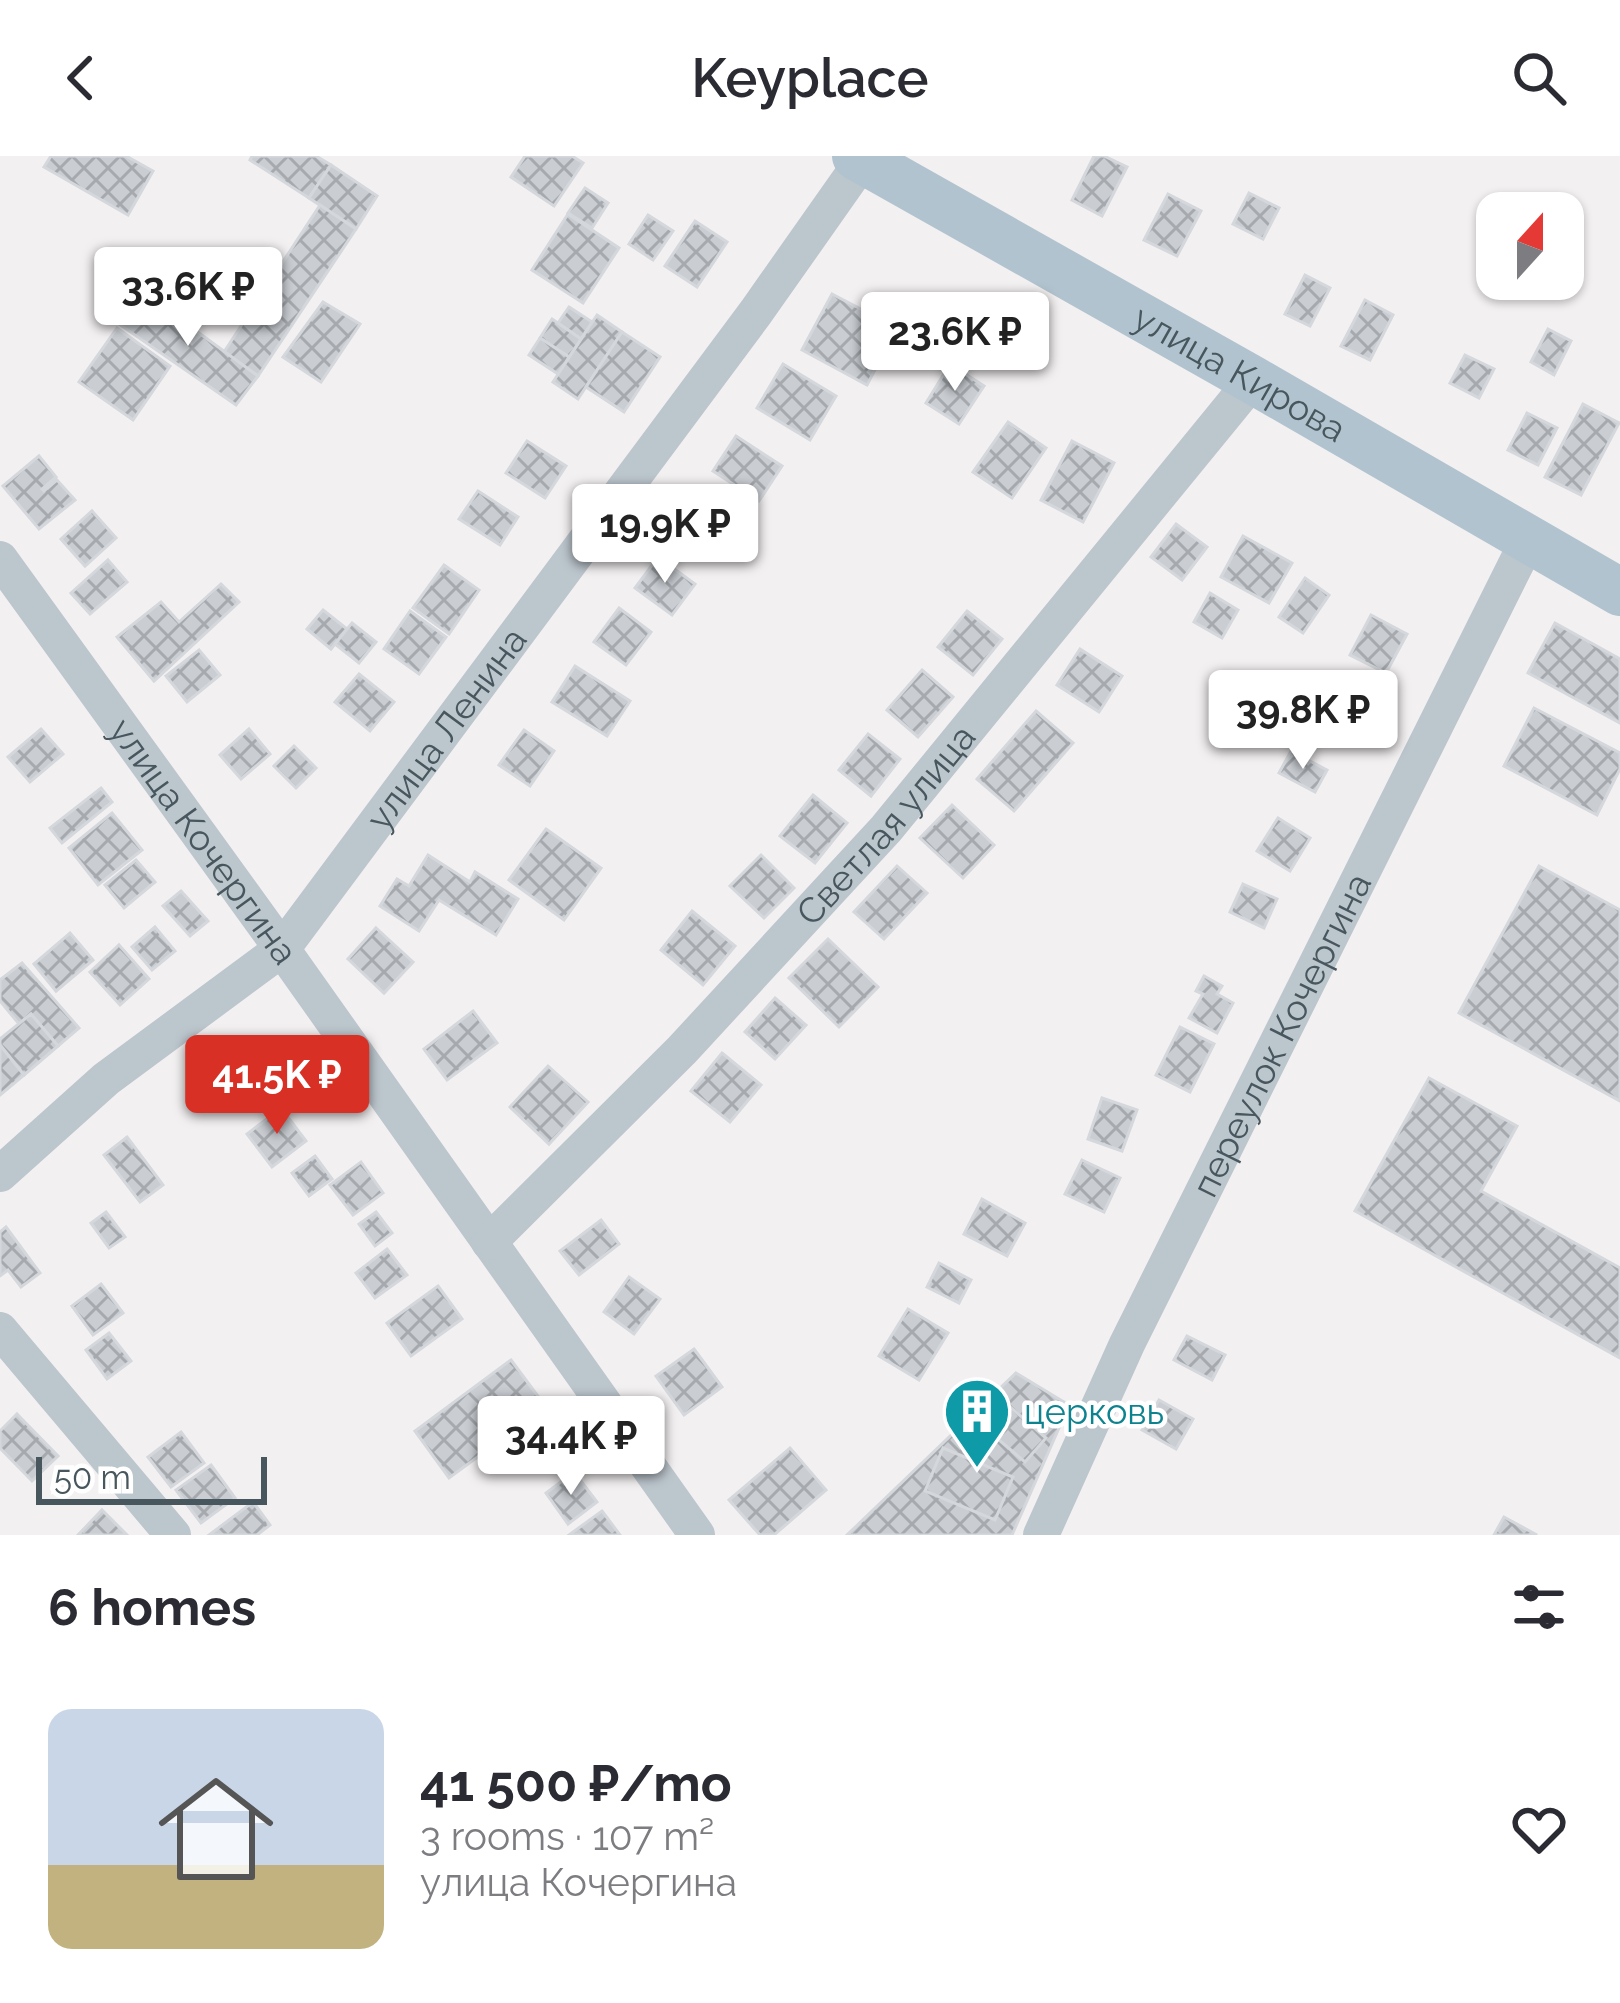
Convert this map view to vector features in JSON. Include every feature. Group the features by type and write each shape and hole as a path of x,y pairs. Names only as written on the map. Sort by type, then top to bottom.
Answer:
{"main road":[{"name":"улица Кирова","path":"860,158 1620,592"}],"street":[{"name":"улица Ленина","path":"0,1174 106,1079 282,949 756,311 860,158"},
{"name":"Светлая улица","path":"489,1242 682,1050 886,829 1253,380"},
{"name":"переулок Кочергина","path":"1041,1535 1127,1344 1528,540"},
{"name":"улица Кочергина","path":"0,559 697,1535"},
{"path":"0,1330 173,1535"}],"building":[{"path":"51,156 126,156 153,171 128,215 44,167"},
{"path":"252,156 316,156 331,165 309,198 250,160"},
{"path":"525,156 572,156 583,163 554,206 511,177"},
{"path":"1094,156 1127,167 1102,216 1072,200"},
{"path":"331,165 377,196 356,229 309,198"},
{"path":"585,188 608,203 592,228 568,213"},
{"path":"1249,193 1279,208 1263,239 1233,224"},
{"path":"1168,194 1201,211 1177,256 1144,240"},
{"path":"320,205 356,229 258,376 224,352"},
{"path":"568,214 619,248 583,303 532,270"},
{"path":"648,215 673,231 653,260 629,244"},
{"path":"695,221 727,242 697,287 665,266"},
{"path":"1305,275 1330,288 1310,326 1285,314"},
{"path":"143,292 258,376 236,405 119,324"},
{"path":"832,294 897,328 867,385 802,350"},
{"path":"1365,300 1393,315 1370,360 1341,346"},
{"path":"323,302 360,324 321,382 283,357"},
{"path":"569,307 592,322 581,339 558,323"},
{"path":"597,315 622,332 578,399 553,382"},
{"path":"552,319 581,339 569,357 540,338"},
{"path":"117,328 170,366 133,420 79,382"},
{"path":"1548,329 1571,341 1554,375 1531,362"},
{"path":"622,332 660,357 624,412 586,387"},
{"path":"540,338 569,357 558,374 529,355"},
{"path":"1465,355 1494,369 1479,398 1450,383"},
{"path":"783,364 836,396 810,440 757,408"},
{"path":"950,364 984,386 959,424 926,403"},
{"path":"1583,404 1619,423 1581,495 1545,477"},
{"path":"1527,413 1557,428 1538,465 1508,450"},
{"path":"1008,422 1046,448 1012,498 973,472"},
{"path":"736,436 782,466 759,501 713,471"},
{"path":"527,441 566,466 545,498 506,473"},
{"path":"1072,441 1114,463 1083,522 1041,500"},
{"path":"39,456 56,477 42,489 57,480 75,500 39,529 3,486"},
{"path":"478,491 518,517 500,545 459,519"},
{"path":"697,492 740,520 718,553 676,525"},
{"path":"92,511 116,538 85,566 61,539"},
{"path":"1176,524 1207,547 1182,580 1151,557"},
{"path":"1243,536 1292,563 1269,603 1221,577"},
{"path":"658,557 695,584 672,615 635,588"},
{"path":"108,560 127,582 90,614 71,593"},
{"path":"444,565 479,590 449,634 413,608"},
{"path":"1305,578 1329,595 1303,633 1279,617"},
{"path":"221,584 239,602 154,681 117,637 161,602 179,622"},
{"path":"1210,593 1238,610 1222,638 1194,622"},
{"path":"619,608 651,632 626,665 594,642"},
{"path":"323,610 347,629 331,649 307,629"},
{"path":"410,611 446,637 419,674 384,649"},
{"path":"967,611 1002,639 973,675 938,647"},
{"path":"1371,615 1407,634 1386,673 1350,655"},
{"path":"352,623 376,642 359,663 335,644"},
{"path":"1555,623 1620,659 1620,723 1528,673"},
{"path":"1080,649 1122,676 1099,712 1057,685"},
{"path":"199,650 220,675 187,702 166,676"},
{"path":"575,666 630,701 607,736 552,702"},
{"path":"922,670 953,697 918,737 887,710"},
{"path":"359,674 394,702 370,731 335,702"},
{"path":"1534,708 1620,753 1620,769 1597,815 1504,766"},
{"path":"1036,711 1073,743 1014,811 977,779"},
{"path":"41,729 63,754 30,782 8,757"},
{"path":"249,729 270,754 241,779 220,755"},
{"path":"524,730 554,751 530,786 499,765"},
{"path":"868,734 900,759 871,796 839,770"},
{"path":"294,746 316,768 296,788 274,766"},
{"path":"1291,751 1327,770 1315,792 1279,773"},
{"path":"101,788 112,802 62,843 50,828"},
{"path":"813,795 847,823 815,863 780,836"},
{"path":"952,805 994,845 963,878 920,838"},
{"path":"112,813 142,850 98,885 69,848"},
{"path":"1278,818 1310,838 1290,871 1257,851"},
{"path":"546,829 601,868 564,920 509,880"},
{"path":"428,855 470,882 475,872 518,899 496,935 439,900 419,931 380,906 397,879 409,886"},
{"path":"761,855 794,888 764,918 730,886"},
{"path":"136,860 155,882 124,908 105,885"},
{"path":"897,866 927,893 884,939 854,912"},
{"path":"1539,866 1620,910 1620,1101 1459,1013"},
{"path":"1243,884 1277,899 1264,928 1230,912"},
{"path":"181,891 208,921 190,936 163,906"},
{"path":"692,911 735,946 703,985 661,950"},
{"path":"155,927 175,951 152,970 132,947"},
{"path":"376,928 413,962 384,993 348,959"},
{"path":"70,933 93,960 56,991 34,964"},
{"path":"828,939 878,987 839,1027 789,978"},
{"path":"119,945 149,979 120,1005 90,972"},
{"path":"22,963 79,1028 58,1046 31,1014 19,1024 0,1001 0,980"},
{"path":"1204,976 1222,986 1217,994 1233,1003 1217,1033 1189,1018 1203,994 1196,991"},
{"path":"775,998 806,1025 775,1059 745,1032"},
{"path":"473,1011 497,1043 447,1080 424,1049"},
{"path":"31,1014 58,1046 24,1075 0,1039"},
{"path":"1180,1027 1214,1044 1190,1092 1156,1075"},
{"path":"0,1045 24,1075 0,1095"},
{"path":"282,1051 305,1081 274,1103 252,1074"},
{"path":"722,1053 761,1085 730,1122 691,1091"},
{"path":"548,1066 588,1102 549,1144 510,1107"},
{"path":"1429,1078 1517,1126 1481,1191 1620,1268 1620,1358 1355,1211"},
{"path":"1102,1098 1137,1110 1122,1151 1088,1139"},
{"path":"281,1108 306,1141 272,1167 247,1134"},
{"path":"127,1137 163,1185 140,1202 104,1155"},
{"path":"315,1156 332,1179 309,1196 292,1173"},
{"path":"1082,1160 1120,1178 1104,1212 1065,1194"},
{"path":"361,1162 383,1193 353,1215 330,1185"},
{"path":"982,1199 1025,1223 1007,1256 964,1234"},
{"path":"106,1212 125,1237 109,1248 91,1223"},
{"path":"376,1212 392,1233 375,1246 359,1224"},
{"path":"601,1220 619,1244 579,1275 560,1251"},
{"path":"6,1227 40,1273 21,1287 8,1270 0,1276 0,1232"},
{"path":"387,1249 407,1275 375,1298 356,1273"},
{"path":"939,1263 971,1280 959,1303 927,1287"},
{"path":"629,1277 660,1299 634,1334 604,1312"},
{"path":"101,1284 123,1313 93,1335 72,1306"},
{"path":"438,1286 462,1319 411,1356 387,1323"},
{"path":"908,1309 948,1333 919,1380 879,1356"},
{"path":"109,1333 131,1361 107,1379 86,1350"},
{"path":"1187,1336 1225,1355 1212,1380 1174,1360"},
{"path":"694,1349 722,1387 684,1415 656,1376"},
{"path":"511,1360 546,1407 449,1478 415,1431"},
{"name":"церковь","path":"1016,1373 1069,1405 1012,1535 847,1535"},
{"path":"1000,1398 1046,1438 1025,1462 979,1423"},
{"path":"1159,1400 1193,1419 1176,1449 1142,1430"},
{"path":"17,1414 58,1456 32,1481 0,1448 0,1431"},
{"path":"181,1432 204,1463 171,1487 148,1457"},
{"path":"790,1448 826,1490 774,1535 760,1535 729,1500"},
{"path":"943,1448 1013,1477 995,1520 925,1491"},
{"path":"211,1465 235,1498 201,1523 176,1490"},
{"path":"574,1472 597,1502 568,1524 546,1493"},
{"path":"253,1502 270,1525 257,1535 209,1535"},
{"path":"102,1510 127,1535 78,1535"},
{"path":"602,1511 620,1535 569,1535"},
{"path":"1504,1517 1537,1535 1494,1535"}],"place":[{"name":"церковь","path":"977,1470"}]}
